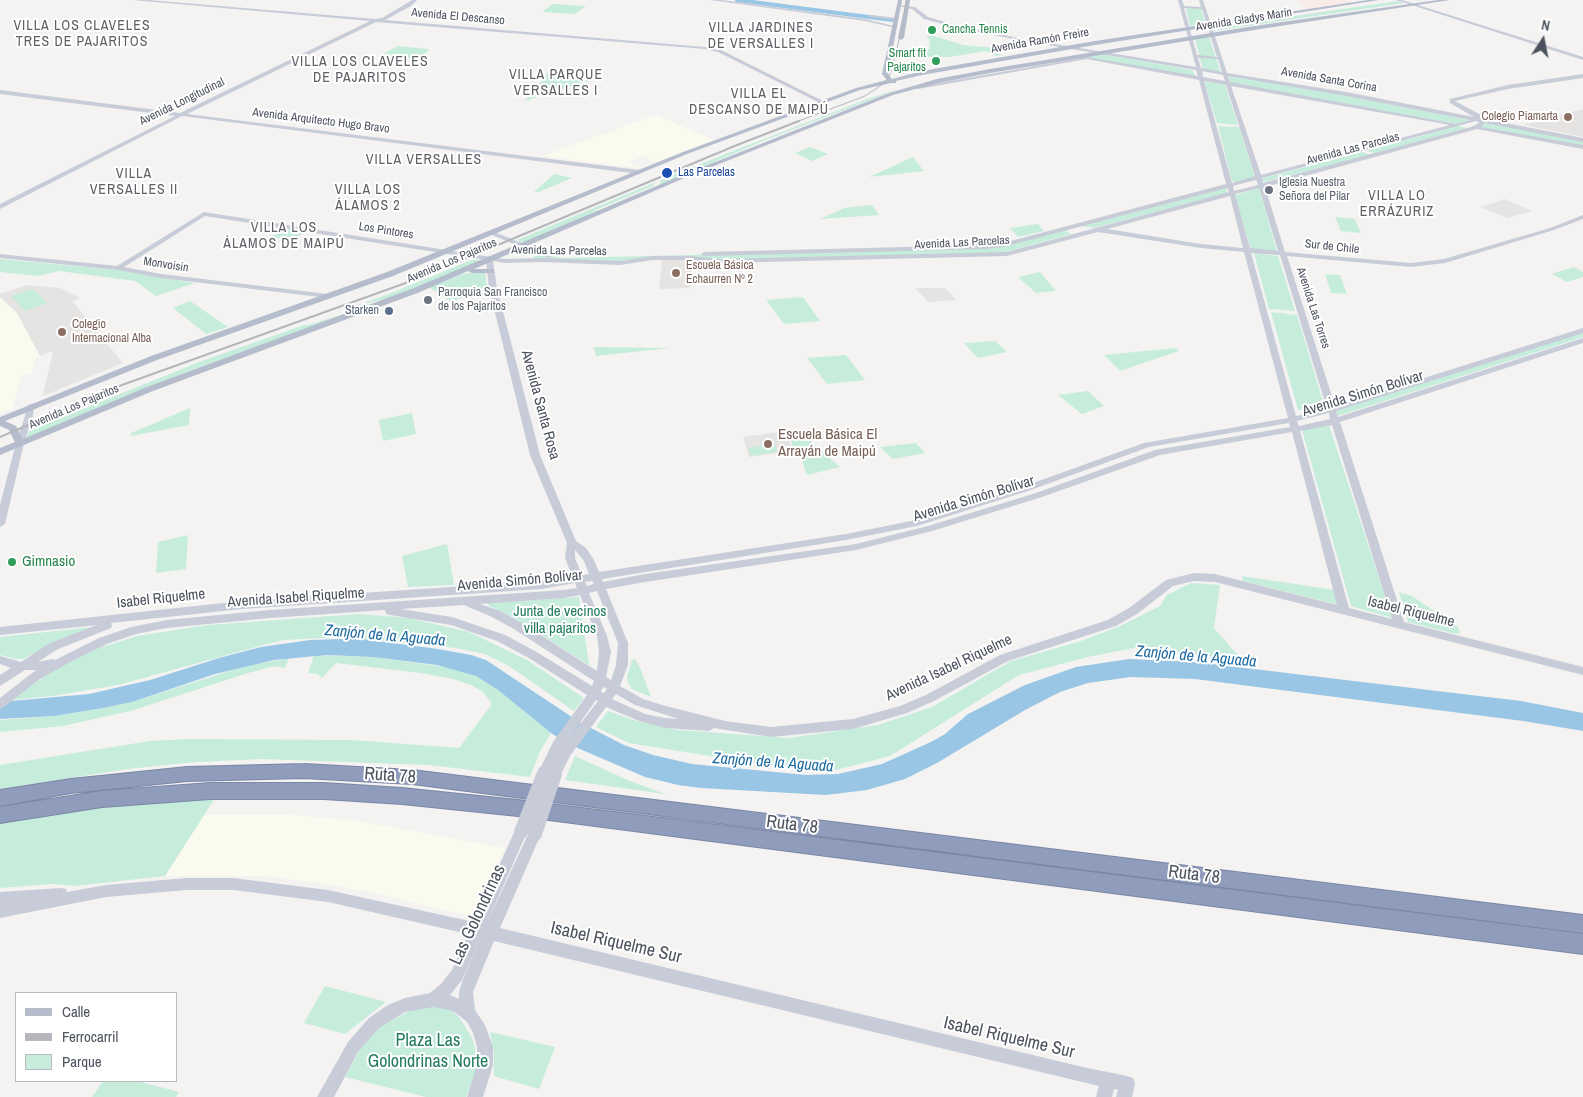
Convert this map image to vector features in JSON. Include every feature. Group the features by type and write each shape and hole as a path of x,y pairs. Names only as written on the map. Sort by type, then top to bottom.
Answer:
{"highway":[{"name":"Ruta 78","path":"0,798 127,779 205,773 304,771 412,777 1583,924"},
{"name":"Ruta 78","path":"0,815 102,799 210,791 324,791 402,796 548,812 1583,944"}],"main road":[{"path":"899,47 908,0"},
{"name":"Avenida Gladys Marín","path":"1187,28 1377,0"},
{"name":"Avenida Gladys Marín","path":"1102,53 1448,0"},
{"path":"900,3 885,74 911,88"},
{"name":"Avenida Ramón Freire","path":"893,79 1062,47 1187,28"},
{"name":"Avenida Los Pajaritos","path":"0,452 158,386 458,273 796,130 911,88 974,73 1102,53"},
{"path":"893,79 894,63"},
{"name":"Avenida Los Pajaritos","path":"0,421 30,407 154,358 390,274 639,172 822,102 893,79"},
{"path":"639,172 654,177 658,183 653,189"},
{"path":"458,273 482,269 491,271"},
{"path":"0,421 13,428 20,443"}],"street":[{"name":"Avenida El Descanso","path":"134,0 379,19"},
{"name":"Avenida El Descanso","path":"155,0 709,46 722,50 822,102"},
{"name":"Avenida Longitudinal","path":"379,19 409,0"},
{"name":"Avenida Longitudinal","path":"0,207 180,115 408,6 415,0"},
{"path":"712,0 865,20 896,27"},
{"path":"749,0 897,19"},
{"path":"1398,0 1583,59"},
{"path":"900,3 914,9 926,18 958,27 1062,47"},
{"path":"1202,4 1181,4 1344,610"},
{"name":"Avenida Las Torres","path":"1202,4 1399,624"},
{"name":"Avenida Santa Corina","path":"1071,47 1226,80 1360,97 1474,118"},
{"path":"1195,56 1220,58"},
{"name":"Avenida Santa Corina","path":"1087,58 1199,75 1460,124 1480,125 1583,140"},
{"name":"Avenida Los Pajaritos","path":"911,88 1087,58"},
{"path":"1480,125 1474,118 1451,101 1508,87 1583,76"},
{"name":"Avenida Arquitecto Hugo Bravo","path":"0,92 639,172"},
{"name":"Avenida Las Parcelas","path":"446,252 507,262 994,246 1460,124 1474,118"},
{"name":"Avenida Santa Corina","path":"1480,125 1583,147"},
{"name":"Avenida Las Parcelas","path":"707,256 722,261 1007,254 1480,125"},
{"name":"Los Pintores","path":"118,268 204,214 446,252"},
{"name":"Sur de Chile","path":"1073,226 1181,244 1395,264 1428,264 1465,255 1583,217"},
{"name":"Avenida Las Parcelas","path":"492,232 536,252 561,257 628,259"},
{"path":"892,249 895,258"},
{"path":"523,261 533,257 536,252"},
{"name":"Monvoisin","path":"0,256 118,268 161,276 328,296"},
{"path":"628,259 652,264"},
{"name":"Avenida Santa Rosa","path":"489,260 493,288 534,455 572,543 584,553 598,582 620,635 624,650 622,666 614,688 597,702 562,749 549,774"},
{"path":"491,271 497,265 507,262"},
{"name":"Avenida Simón Bolívar","path":"356,608 549,596 582,585 679,562 828,540 917,523 1025,489 1147,445 1293,419 1332,410 1583,330"},
{"name":"Avenida Simón Bolívar","path":"598,582 655,577 856,547 929,529 1039,495 1158,452 1296,430 1335,421 1583,340"},
{"path":"0,524 30,407"},
{"name":"Avenida Santa Rosa","path":"572,543 570,554 604,644 605,660 597,702"},
{"name":"Avenida Isabel Riquelme","path":"66,659 116,636 167,624 278,613 356,608 437,618 486,632 516,646 597,702 634,714 665,723 725,726 771,732 842,726 871,720 925,700 1004,658 1112,623 1176,581 1200,577 1231,582"},
{"name":"Isabel Riquelme","path":"1231,582 1583,671"},
{"name":"Avenida Simón Bolívar","path":"414,594 541,585 582,585"},
{"name":"Isabel Riquelme","path":"0,632 242,605 414,594"},
{"name":"Avenida Isabel Riquelme","path":"414,594 462,602 482,608 511,622 614,688 650,706 725,726"},
{"path":"0,681 20,666 52,647 107,625 140,617"},
{"path":"0,660 20,666 39,666 66,659"},
{"path":"5,700 36,676 66,659"},
{"path":"5,700 20,677 20,666"},
{"name":"Las Golondrinas","path":"468,1014 467,985 485,931 528,833 549,774"},
{"name":"Isabel Riquelme Sur","path":"0,898 90,893 165,885 208,884 242,885 302,892 354,901 485,931 1108,1080 1126,1090"},
{"name":"Isabel Riquelme Sur","path":"0,911 90,893"},
{"name":"Las Golondrinas","path":"433,1000 446,989 457,975 485,931"},
{"path":"325,1097 353,1047 374,1023 405,1004 433,1000 452,1004 468,1014 480,1030 485,1048 484,1073 475,1097"},
{"path":"1104,1097 1108,1080"}],"shaded area":[{"path":"1298,0 1347,0 1350,3 1307,9"},
{"name":"Colegio Piamarta","path":"1583,109 1583,137 1523,125"},
{"path":"656,115 714,140 657,162 643,156 628,162 642,168 542,156"},
{"path":"1505,199 1532,211 1507,218 1481,207"},
{"name":"Escuela Básica Echaurren Nº 2","path":"692,258 690,288 659,289 662,259"},
{"name":"Colegio Internacional Alba","path":"27,285 60,288 80,298 72,301 123,363 43,396 53,351 40,356 17,313 0,297 0,294"},
{"path":"915,288 945,288 956,300 928,302"},
{"path":"0,297 17,313 40,356 36,357 31,373 21,376 12,409 0,414"},
{"name":"Escuela Básica El Arrayán de Maipú","path":"786,431 793,451 749,457 743,437"},
{"path":"204,815 292,815 358,821 505,848 474,917 372,892 320,883 266,876 165,876"}],"green space":[{"path":"1398,1 1404,3 1213,31 1212,28"},
{"path":"553,4 586,6 575,14 542,12"},
{"path":"1186,8 1201,8 1205,23 1190,26"},
{"path":"931,35 963,45 995,48 990,50 1002,55 996,56 986,51 949,57 922,57 929,49 930,40 926,37"},
{"path":"1209,37 1221,73 1203,70 1195,39"},
{"path":"398,46 429,50 418,59 381,55"},
{"path":"1102,54 1192,70 1196,77 1084,57"},
{"path":"548,73 589,76 595,79 525,101"},
{"path":"1228,76 1331,93 1470,120 1457,124 1231,84"},
{"path":"1204,81 1225,85 1238,125 1217,123"},
{"path":"901,88 763,141 660,185 661,180 738,149"},
{"path":"1486,123 1583,140 1583,146 1479,128"},
{"path":"1218,126 1239,127 1255,177 1232,181"},
{"path":"1457,126 1467,128 1375,153 1367,151"},
{"path":"810,147 828,154 812,161 795,153"},
{"path":"1362,152 1370,155 1264,182 1260,179"},
{"path":"913,157 924,171 869,177"},
{"path":"554,174 572,178 539,192 534,192"},
{"path":"656,182 653,186 523,243 517,240"},
{"path":"1226,188 1227,193 1094,228 1082,226"},
{"path":"1259,188 1277,252 1251,250 1235,195"},
{"path":"872,205 879,215 820,219 844,208"},
{"path":"1335,217 1355,219 1361,233 1341,231"},
{"path":"1038,224 1044,231 1018,237 1010,228"},
{"path":"283,229 305,232 292,240 271,237"},
{"path":"1065,230 1071,234 1003,253 716,260 694,257 617,262 533,258 537,254 563,258 987,248"},
{"path":"1254,253 1278,256 1295,311 1269,309"},
{"path":"0,259 118,270 195,283 156,296 135,281 59,271 38,276 0,272"},
{"path":"474,259 482,261 392,297 353,307 394,292"},
{"path":"1574,267 1583,272 1583,277 1567,282 1552,274"},
{"path":"485,271 487,288 451,302 429,287 463,274"},
{"path":"1040,272 1056,291 1036,293 1018,277"},
{"path":"1325,274 1340,275 1347,294 1331,293"},
{"path":"33,289 47,303 25,311 11,296"},
{"path":"803,297 820,321 784,324 766,300"},
{"path":"190,301 228,327 206,334 173,308"},
{"path":"367,307 184,373 26,439 29,431 199,362 304,325"},
{"path":"1271,312 1297,315 1324,405 1298,410"},
{"path":"1583,331 1583,337 1338,416 1336,411"},
{"path":"995,341 1007,352 978,358 964,343"},
{"path":"594,347 670,348 596,356"},
{"path":"1176,348 1179,351 1120,371 1104,355"},
{"path":"846,355 865,380 827,384 807,358"},
{"path":"1088,391 1104,406 1082,414 1058,395"},
{"path":"190,408 189,425 131,436 131,433"},
{"path":"412,413 416,434 383,441 379,420"},
{"path":"1329,425 1392,618 1351,606 1302,430"},
{"path":"804,430 807,438 819,448 794,451 788,432"},
{"path":"916,443 925,453 893,459 880,447"},
{"path":"775,444 777,452 751,456 748,448"},
{"path":"823,452 840,467 807,475 800,455"},
{"path":"188,535 186,569 156,573 158,542"},
{"path":"447,544 454,585 408,587 402,556"},
{"path":"1242,576 1335,590 1339,605 1243,581"},
{"path":"1191,583 1220,585 1214,628 1243,661 1140,647 1092,656 1019,675 890,756 832,771 779,767 629,743 596,727 608,711 633,720 677,730 789,738 878,725 932,707 1011,661 1081,641 1120,626 1160,606 1167,595"},
{"path":"1399,592 1412,596 1458,627 1460,633 1456,634 1408,622"},
{"name":"Junta de vecinos villa pajaritos","path":"579,597 589,665 516,619 489,606 488,603"},
{"path":"359,614 409,618 469,632 527,660 584,698 574,711 509,666 485,654 456,648 340,637 284,640 118,685 52,696 11,700 58,667 96,649 137,636 208,625"},
{"path":"92,627 48,645 23,659 0,655 0,637"},
{"path":"314,655 373,657 453,668 476,676 498,690 551,733 540,751 530,777 429,765 262,759 196,762 128,769 0,789 0,765 150,741 187,739 352,740 459,748 492,704 483,692 471,685 453,679 421,673 336,663 322,678 318,674 308,673"},
{"path":"289,658 285,668 274,666 248,673 134,710 63,726 0,732 0,720 54,716 132,702 242,667"},
{"path":"635,659 651,697 632,689 628,683 627,677 632,660"},
{"path":"575,756 630,781 665,794 565,780"},
{"path":"215,798 165,876 75,886 51,884 0,888 0,822 113,805"},
{"path":"325,986 386,1002 345,1034 304,1023"},
{"name":"Plaza Las Golondrinas Norte","path":"431,1005 449,1008 460,1018 472,1038 475,1048 476,1071 466,1097 426,1097 345,1077 363,1044 381,1026 419,1006"},
{"path":"490,1032 555,1047 539,1089 494,1076 494,1053"},
{"path":"102,1082 141,1082 179,1092 176,1097 92,1097"}],"water":[{"path":"362,639 438,649 471,655 486,660 581,723 624,745 653,755 692,764 806,775 838,774 882,764 933,741 945,734 968,714 1025,685 1076,667 1129,659 1195,662 1521,701 1583,713 1583,731 1523,721 1195,679 1131,677 1088,683 1060,692 1025,710 937,763 905,779 867,790 826,795 701,788 645,777 566,743 498,690 476,676 437,665 373,657 327,655 274,660 215,674 132,702 54,716 0,719 0,702 89,694 150,680 261,647 310,640"}],"waterway":[{"path":"737,0 892,20"}],"railway":[{"path":"796,122 865,96 883,84 891,72 903,24 906,0"},
{"path":"0,437 122,385 414,280 799,121"}],"place":[{"name":"Cancha Tennis","path":"932,30"},
{"name":"Smart fit Pajaritos","path":"936,61"},
{"name":"Colegio Piamarta","path":"1568,117"},
{"name":"Las Parcelas","path":"667,173"},
{"name":"Iglesia Nuestra Señora del Pilar","path":"1269,190"},
{"name":"Escuela Básica Echaurren Nº 2","path":"676,273"},
{"name":"Parroquia San Francisco de los Pajaritos","path":"428,300"},
{"name":"Starken","path":"389,311"},
{"name":"Colegio Internacional Alba","path":"62,332"},
{"name":"Escuela Básica El Arrayán de Maipú","path":"768,444"},
{"name":"Gimnasio","path":"12,562"}],"district":[{"name":"VILLA LOS CLAVELES TRES DE PAJARITOS","path":"82,34"},
{"name":"VILLA JARDINES DE VERSALLES I","path":"761,36"},
{"name":"VILLA LOS CLAVELES DE PAJARITOS","path":"360,70"},
{"name":"VILLA PARQUE VERSALLES I","path":"556,84"},
{"name":"VILLA EL DESCANSO DE MAIPÚ","path":"759,102"},
{"name":"VILLA VERSALLES","path":"424,160"},
{"name":"VILLA VERSALLES II","path":"134,182"},
{"name":"VILLA LOS ÁLAMOS 2","path":"368,198"},
{"name":"VILLA LO ERRÁZURIZ","path":"1397,204"},
{"name":"VILLA LOS ÁLAMOS DE MAIPÚ","path":"284,236"}],"water label":[{"name":"Zanjón de la Aguada","path":"385,636"},
{"name":"Zanjón de la Aguada","path":"1196,657"},
{"name":"Zanjón de la Aguada","path":"773,763"}]}
